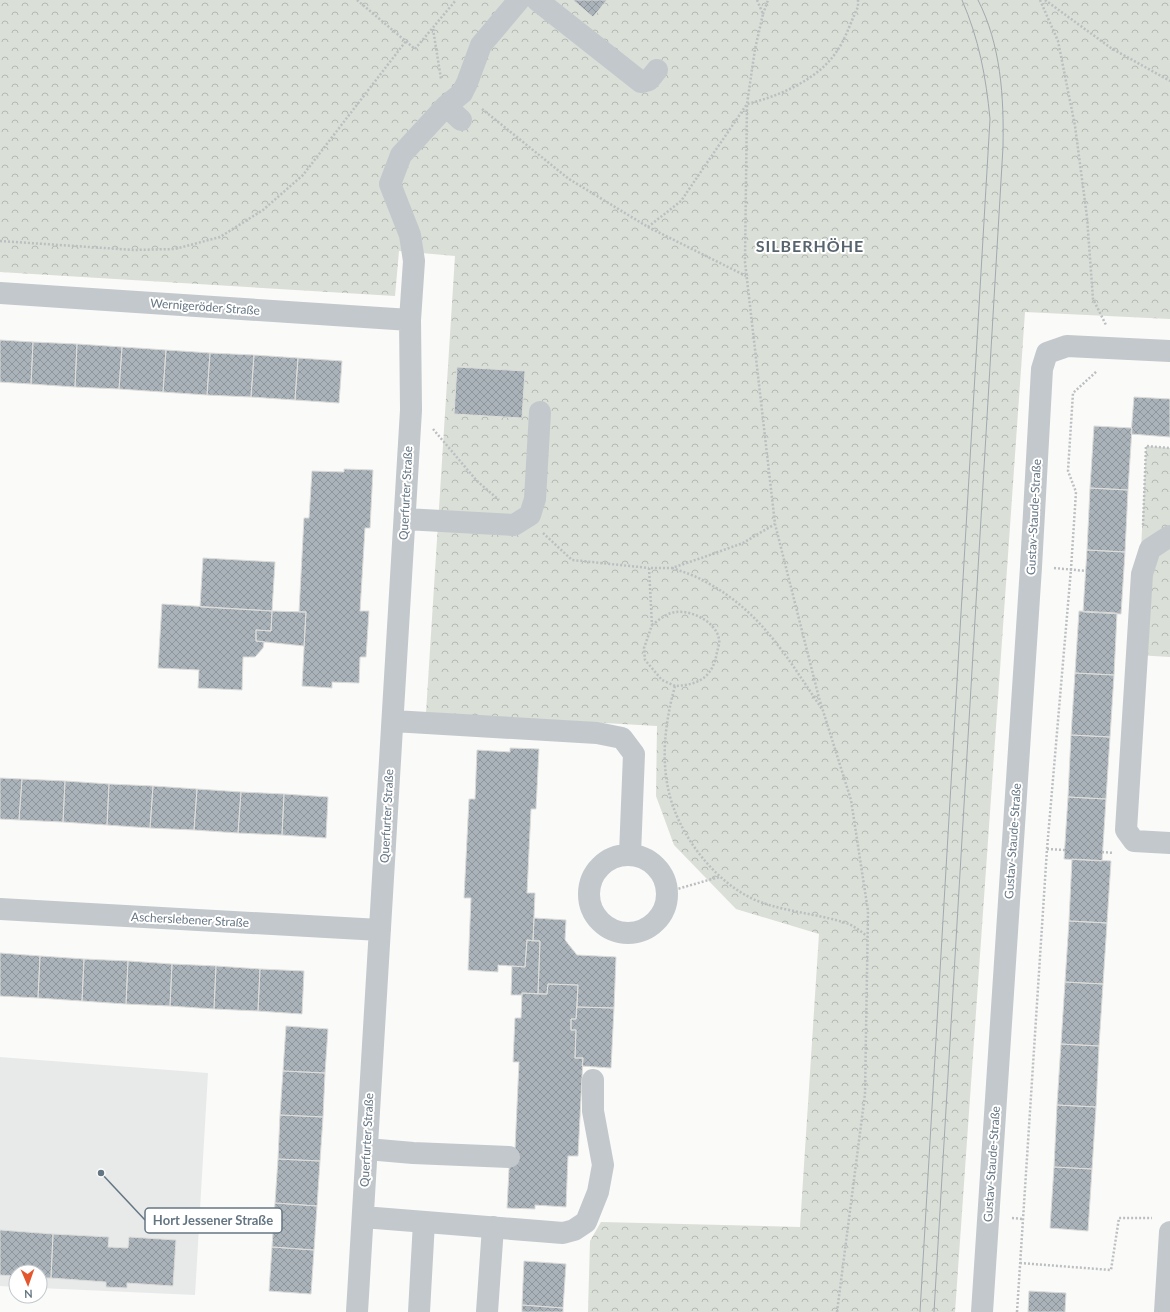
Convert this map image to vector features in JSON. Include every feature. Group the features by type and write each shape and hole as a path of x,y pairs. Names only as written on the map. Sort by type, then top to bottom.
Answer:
{"street":[{"name":"Querfurter Straße","path":"357,1312 411,410 410,320 414,261 410,235 390,184 401,155 456,106 467,83 481,45 519,0"},
{"path":"537,0 640,82 649,80 657,70"},
{"name":"Wernigeröder Straße","path":"0,294 410,320"},
{"name":"Gustav-Staude-Straße","path":"982,1312 1031,567 1042,369 1047,353 1066,346 1103,357"},
{"path":"1103,357 1170,351"},
{"path":"405,519 514,525 530,515 535,499 540,412"},
{"path":"1170,536 1150,549 1142,574 1126,830 1134,841 1170,843"},
{"path":"393,721 597,733 622,738 634,754 630,854"},
{"path":"630,854 642,857 653,864 661,873 666,884 667,892 665,909 659,920 649,928 626,934 612,930 600,923 592,912 588,899 589,885 594,872 604,862 616,856 630,854"},
{"name":"Ascherslebener Straße","path":"0,909 380,930"},
{"path":"363,1217 563,1233 574,1230 586,1222 598,1192 603,1165 593,1111 593,1080"},
{"path":"367,1149 413,1153 509,1157"},
{"path":"419,1312 424,1222"},
{"path":"1163,1225 1165,1312"},
{"path":"487,1312 493,1227"}],"path":[{"path":"357,0 415,49 456,0"},
{"path":"757,0 763,14"},
{"path":"768,0 755,48 747,104 746,276 775,524 824,712 851,800 868,911 865,1094 836,1312"},
{"path":"648,227 682,201 747,104 772,98 816,74 837,51 858,7 858,0"},
{"path":"1017,1312 1047,849 1071,569 1076,492 1068,471 1073,393 1103,357 1106,323 1093,299 1087,216 1075,126 1058,41 1040,0"},
{"path":"1044,0 1112,48 1170,81"},
{"path":"433,28 456,106 569,179 648,227 746,276"},
{"path":"0,241 134,250 175,249 220,237 263,210 303,175 406,41"},
{"path":"1143,526 1146,446 1170,448"},
{"path":"652,626 662,617 675,612 689,612 711,624 719,640 716,663 706,677 690,685 674,686 662,680 645,660 644,648 652,626 649,568 672,568 743,544 775,524"},
{"path":"1031,567 1086,570"},
{"path":"672,568 705,581 732,598 753,614 772,636 824,712"},
{"path":"674,686 668,710 665,736 668,788 688,838 719,877 744,894 761,902 848,923 867,936"},
{"path":"1047,849 1065,850"},
{"path":"667,892 719,877"},
{"path":"1020,1263 1111,1270 1119,1218 1163,1225"}],"shaded area":[{"path":"0,1057 208,1073 195,1295 48,1288 48,1264 8,1264 8,1286 0,1286"}],"green space":[{"path":"0,0 1170,0 1170,319 1025,312 955,1312 588,1312 590,1241 601,1222 800,1227 819,934 736,909 674,845 656,796 657,726 426,713 455,256 399,251 395,296 0,272"},
{"path":"1146,446 1170,448 1170,657 1136,655"}],"building":[{"path":"573,0 607,0 593,17"},
{"path":"0,340 33,342 31,384 0,382"},
{"path":"33,342 77,344 75,387 31,384"},
{"path":"77,344 122,347 119,389 75,387"},
{"path":"122,347 166,350 163,392 119,389"},
{"path":"166,350 210,353 207,395 163,392"},
{"path":"210,353 254,355 251,397 207,395"},
{"path":"254,355 298,358 295,400 251,397"},
{"path":"298,358 342,361 339,403 295,400"},
{"path":"457,367 525,371 522,418 454,414"},
{"path":"1134,397 1170,399 1170,437 1131,434"},
{"path":"1094,426 1132,428 1128,490 1090,488"},
{"path":"344,469 373,470 370,528 365,528 360,611 369,611 366,657 360,657 359,683 332,682 332,688 302,686 306,612 299,612 304,518 309,518 312,471 344,472"},
{"path":"1090,488 1128,490 1125,552 1087,550"},
{"path":"1087,550 1125,552 1121,614 1083,612"},
{"path":"203,558 275,562 272,611 200,607"},
{"path":"162,604 272,611 271,631 256,630 256,641 264,642 263,648 255,657 243,657 242,690 198,688 199,670 158,668"},
{"path":"272,611 306,612 304,646 256,641 256,630 271,631"},
{"path":"1079,611 1117,613 1114,675 1075,673"},
{"path":"1075,673 1114,675 1110,737 1071,735"},
{"path":"1071,735 1110,737 1106,799 1068,797"},
{"path":"510,748 539,749 536,809 531,809 527,893 535,893 533,941 527,940 525,967 498,965 498,972 468,970 471,898 464,898 469,799 475,799 477,750 510,752"},
{"path":"0,778 22,779 19,820 0,819"},
{"path":"22,779 65,781 63,822 19,820"},
{"path":"65,781 109,784 107,825 63,822"},
{"path":"109,784 153,786 150,828 107,825"},
{"path":"153,786 197,789 194,830 150,828"},
{"path":"197,789 241,792 238,833 194,830"},
{"path":"241,792 284,794 282,835 238,833"},
{"path":"284,794 328,797 326,838 282,835"},
{"path":"1068,797 1106,799 1102,861 1064,859"},
{"path":"1072,859 1111,861 1107,923 1069,921"},
{"path":"534,918 566,920 565,940 577,955 616,957 614,1008 577,1007 578,985 548,984 547,994 538,994 540,941 533,941"},
{"path":"1069,921 1107,923 1103,984 1065,982"},
{"path":"527,940 540,941 538,994 522,993 522,995 511,995 512,966 525,967"},
{"path":"0,953 40,956 38,998 0,996"},
{"path":"40,956 84,959 82,1001 38,998"},
{"path":"84,959 128,961 126,1004 82,1001"},
{"path":"128,961 172,964 170,1006 126,1004"},
{"path":"172,964 216,966 214,1009 170,1006"},
{"path":"216,966 260,969 258,1011 214,1009"},
{"path":"260,969 304,971 302,1014 258,1011"},
{"path":"1065,982 1103,984 1099,1046 1061,1044"},
{"path":"548,984 578,985 576,1019 571,1019 571,1030 576,1030 575,1058 583,1058 578,1156 568,1156 566,1207 535,1205 535,1209 507,1208 510,1150 515,1150 519,1062 513,1062 515,1018 521,1018 522,993 547,994"},
{"path":"577,1007 614,1008 611,1068 582,1066 583,1058 575,1058 576,1030 571,1030 571,1019 576,1019"},
{"path":"286,1026 328,1029 325,1073 283,1071"},
{"path":"1061,1044 1099,1046 1096,1107 1057,1105"},
{"path":"283,1071 325,1073 323,1117 280,1115"},
{"path":"1057,1105 1096,1107 1092,1169 1054,1167"},
{"path":"280,1115 323,1117 320,1161 278,1159"},
{"path":"278,1159 320,1161 317,1206 275,1203"},
{"path":"1054,1167 1092,1169 1088,1231 1050,1228"},
{"path":"275,1203 317,1206 314,1250 272,1247"},
{"path":"0,1230 53,1234 51,1278 48,1278 48,1264 8,1264 8,1276 0,1275"},
{"path":"53,1234 109,1237 108,1247 128,1248 129,1237 176,1240 173,1286 127,1283 127,1288 106,1287 106,1282 51,1278"},
{"path":"272,1247 314,1250 311,1294 269,1291"},
{"path":"524,1261 566,1264 563,1308 522,1305"},
{"path":"1029,1291 1066,1293 1065,1312 1028,1312"},
{"path":"522,1305 563,1308 563,1312 522,1312"}],"tram line":[{"path":"920,1312 990,119 981,58 973,29 962,0"},
{"path":"934,1312 1003,147 1003,109 1000,72 992,35 978,0"}],"place":[{"name":"Hort Jessener Straße","path":"101,1173"}],"district":[{"name":"SILBERHÖHE","path":"810,246"}]}
